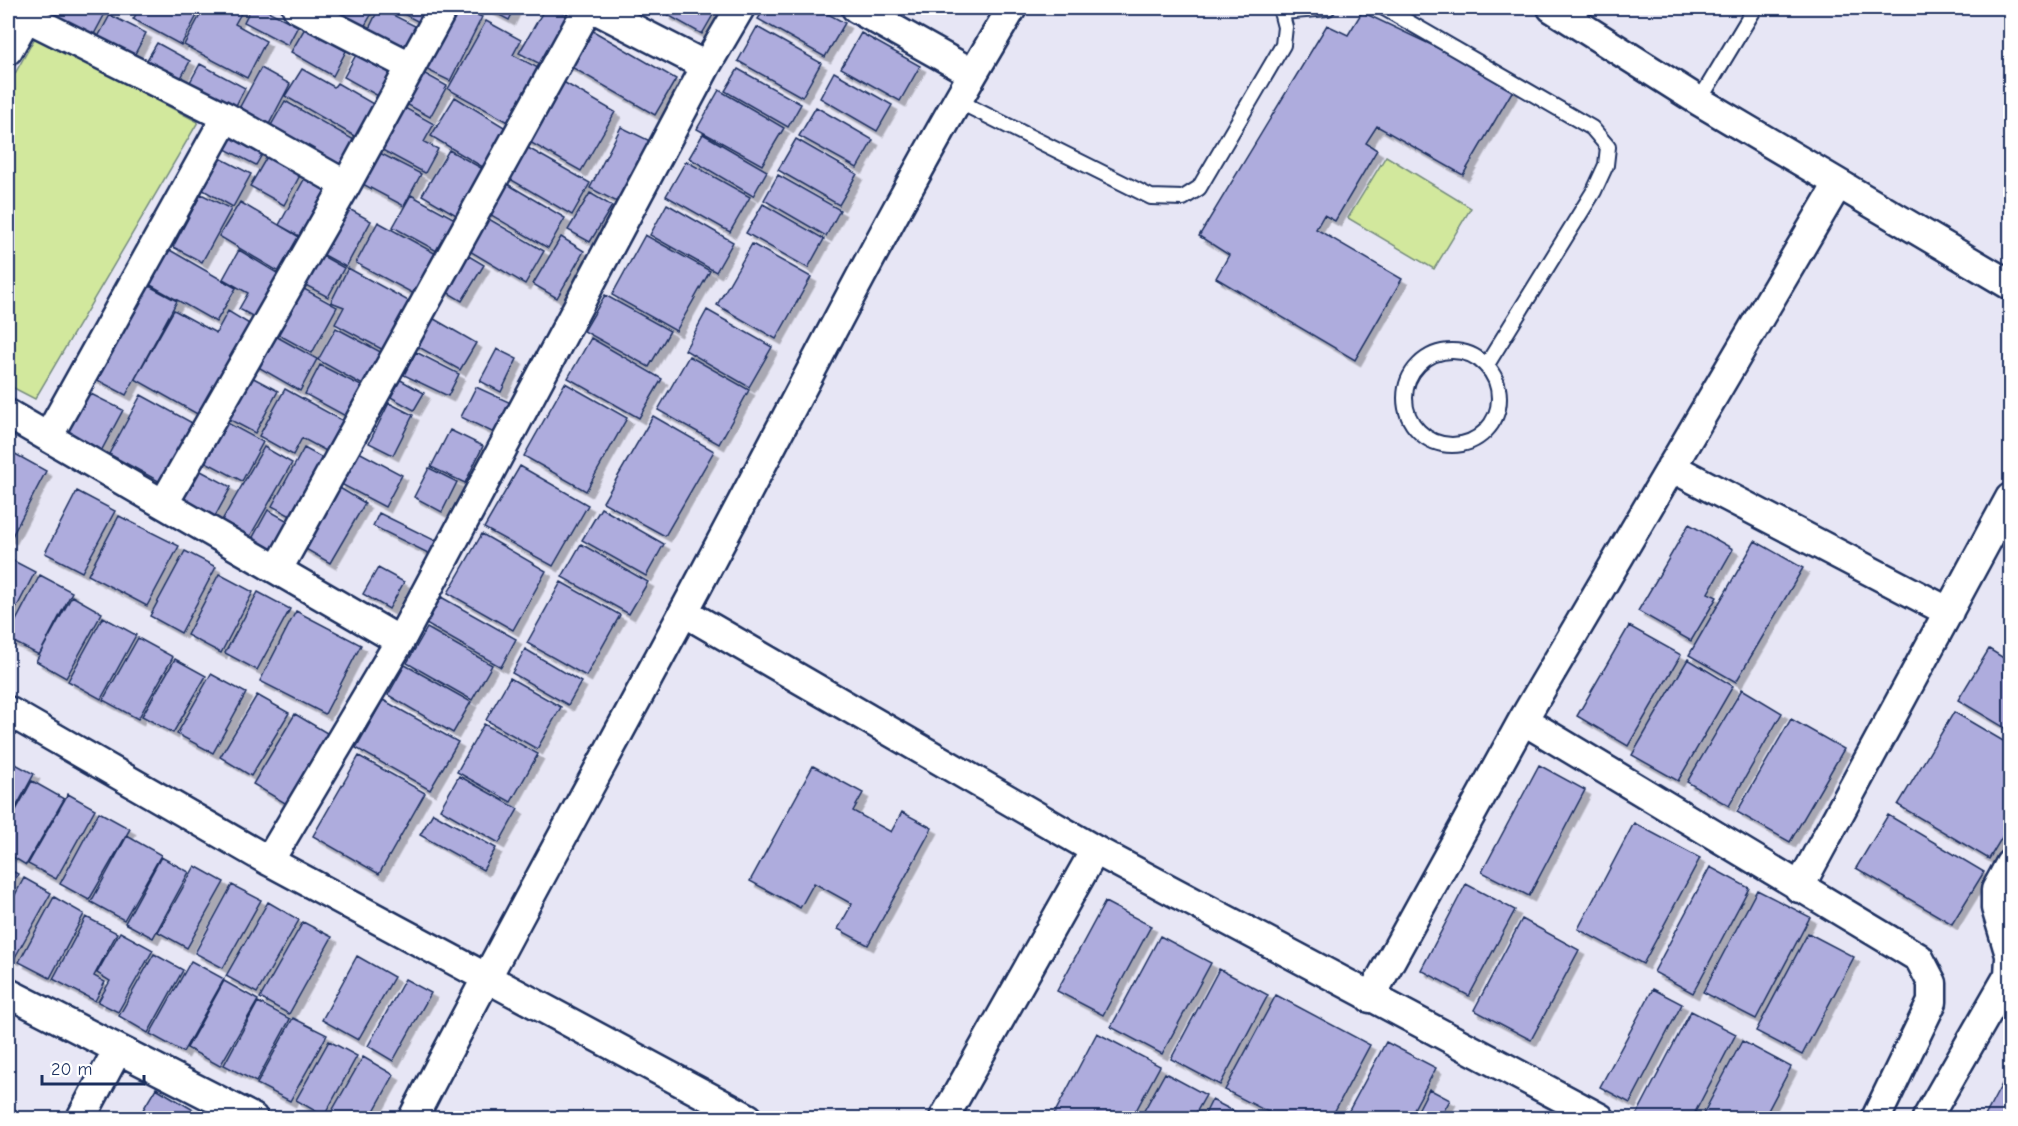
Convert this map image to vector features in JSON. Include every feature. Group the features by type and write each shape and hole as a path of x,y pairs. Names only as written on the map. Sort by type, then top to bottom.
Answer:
{"street":[{"path":"297,8 410,66"},
{"path":"164,503 346,185 443,8"},
{"path":"278,569 588,8"},
{"path":"593,8 706,66"},
{"path":"269,861 400,641 706,66 740,8"},
{"path":"856,8 972,73"},
{"path":"413,1119 484,979 684,612 956,100 1012,8"},
{"path":"1552,8 1699,100 2010,285"},
{"path":"8,50 29,12 226,117 346,185"},
{"path":"48,436 226,117"},
{"path":"1370,998 1523,720 1838,184"},
{"path":"8,414 400,641"},
{"path":"1671,467 1948,612"},
{"path":"1799,888 2010,498"},
{"path":"684,612 1095,850 1600,1119"},
{"path":"8,711 269,861 484,979 748,1119"},
{"path":"1523,720 1799,888 1919,958 1932,983 1932,1002 1876,1119"},
{"path":"944,1119 1095,850"},
{"path":"1927,1119 2009,975 2010,956 1996,908 1996,890 2010,864"},
{"path":"8,993 253,1119"},
{"path":"81,1119 118,1049"}],"lane":[{"path":"956,100 1151,196 1183,198 1199,188 1283,45 1285,27 1282,10 1328,8"},
{"path":"1384,8 1592,128 1608,147 1606,165 1594,191 1486,366"},
{"path":"1699,100 1755,8"},
{"path":"1457,351 1475,356 1486,366 1497,384 1499,402 1494,420 1482,434 1465,443 1447,444 1430,439 1415,427 1407,411 1405,393 1410,375 1422,361 1439,352 1457,351"}],"green space":[{"path":"36,36 198,122 35,399 8,385 8,86"},
{"path":"1386,156 1471,208 1434,269 1348,218"}],"building":[{"path":"47,8 108,8 93,36 45,11"},
{"path":"140,8 201,8 181,45 133,19"},
{"path":"204,8 244,8 235,24 266,41 247,78 184,45"},
{"path":"251,8 262,8 298,26 288,45 244,22"},
{"path":"317,8 375,8 360,34"},
{"path":"379,8 421,29 406,58 365,37"},
{"path":"392,8 430,8 421,23"},
{"path":"448,8 461,8 482,17 450,81 419,66"},
{"path":"486,8 515,8 509,20"},
{"path":"545,8 554,8 571,17 544,66 519,53"},
{"path":"669,8 717,8 702,34 666,14"},
{"path":"765,8 817,8 845,23 825,57 758,19"},
{"path":"1362,12 1516,85 1463,175 1377,126 1366,143 1377,150 1335,221 1324,215 1316,229 1402,279 1355,360 1216,278 1229,255 1199,236 1327,25 1348,35"},
{"path":"110,15 146,33 128,67 92,48"},
{"path":"486,21 521,40 513,55 542,70 512,124 448,89"},
{"path":"583,25 676,79 655,115 561,61"},
{"path":"757,27 821,63 802,97 738,61"},
{"path":"305,28 346,51 333,76 291,52"},
{"path":"861,33 920,66 900,101 841,68"},
{"path":"157,43 190,61 175,89 141,70"},
{"path":"357,53 393,73 380,97 344,77"},
{"path":"200,64 245,88 230,117 184,93"},
{"path":"261,68 290,84 266,130 236,114"},
{"path":"302,69 334,87 337,83 375,105 356,137 285,96"},
{"path":"738,69 801,104 788,127 725,91"},
{"path":"418,70 447,86 430,117 401,101"},
{"path":"834,72 892,105 877,131 820,98"},
{"path":"553,76 615,112 581,171 519,136"},
{"path":"719,90 784,128 762,165 697,129"},
{"path":"455,97 514,133 491,172 431,136"},
{"path":"285,101 356,141 336,176 265,136"},
{"path":"396,103 434,124 424,142 438,149 425,173 373,145"},
{"path":"816,107 873,140 857,168 799,136"},
{"path":"235,127 268,144 256,165 223,148"},
{"path":"621,127 650,141 619,203 590,188"},
{"path":"703,134 767,171 753,196 689,158"},
{"path":"796,139 857,174 839,205 778,170"},
{"path":"521,144 590,183 572,215 503,175"},
{"path":"272,148 305,166 284,205 250,186"},
{"path":"374,150 421,174 404,206 357,181"},
{"path":"449,150 490,173 463,219 422,195"},
{"path":"220,158 251,174 233,207 203,190"},
{"path":"686,161 750,197 730,232 666,196"},
{"path":"311,167 340,182 308,241 279,225"},
{"path":"778,175 840,210 826,236 764,200"},
{"path":"504,182 565,218 548,248 486,212"},
{"path":"590,193 612,206 590,242 568,230"},
{"path":"201,194 231,209 202,262 173,247"},
{"path":"411,195 464,224 446,256 393,227"},
{"path":"240,202 306,241 286,276 219,236"},
{"path":"340,204 371,221 346,267 315,250"},
{"path":"667,204 733,242 716,272 650,235"},
{"path":"763,204 824,239 808,268 746,233"},
{"path":"482,215 544,251 525,284 463,247"},
{"path":"378,222 440,256 418,296 356,263"},
{"path":"645,235 710,271 676,331 612,295"},
{"path":"561,237 584,251 557,298 533,284"},
{"path":"752,244 811,277 776,339 717,305"},
{"path":"168,249 236,288 216,322 147,283"},
{"path":"239,250 282,276 258,319 239,309 248,293 223,279"},
{"path":"312,250 344,268 328,297 296,280"},
{"path":"462,252 484,265 462,301 440,288"},
{"path":"348,268 414,304 387,352 335,324 344,307 331,302"},
{"path":"136,279 177,301 126,395 84,373"},
{"path":"295,284 337,307 312,353 270,330"},
{"path":"605,295 670,331 649,367 584,331"},
{"path":"174,310 216,333 228,311 251,325 199,415 135,379"},
{"path":"707,310 772,347 749,387 685,350"},
{"path":"422,312 476,343 460,370 406,340"},
{"path":"336,328 388,356 370,389 318,360"},
{"path":"270,333 317,359 300,391 253,364"},
{"path":"591,338 662,379 639,418 568,378"},
{"path":"497,349 517,359 501,392 480,381"},
{"path":"416,352 459,374 448,396 404,375"},
{"path":"689,356 749,390 719,444 658,410"},
{"path":"320,365 367,389 351,419 305,394"},
{"path":"246,374 278,391 255,433 223,416"},
{"path":"397,378 424,393 414,410 387,395"},
{"path":"565,383 627,418 586,491 524,456"},
{"path":"476,387 511,403 496,434 461,417"},
{"path":"285,389 347,423 330,453 302,438 293,455 259,436"},
{"path":"87,392 123,410 99,455 63,436"},
{"path":"141,395 196,425 164,484 109,454"},
{"path":"389,403 413,415 393,455 369,443"},
{"path":"653,416 714,451 665,536 603,502"},
{"path":"222,420 263,442 242,481 200,459"},
{"path":"450,430 483,446 465,483 431,467"},
{"path":"264,447 292,463 249,538 221,522"},
{"path":"304,448 330,462 298,520 272,506"},
{"path":"8,450 46,471 11,538 8,537"},
{"path":"357,451 402,475 385,507 339,483"},
{"path":"520,466 588,505 553,566 484,528"},
{"path":"429,468 457,482 442,512 414,497"},
{"path":"199,470 231,487 213,520 181,503"},
{"path":"333,484 365,503 330,563 297,544"},
{"path":"77,491 115,511 82,572 45,553"},
{"path":"601,508 664,544 646,576 582,540"},
{"path":"268,510 297,526 281,556 252,539"},
{"path":"379,513 436,541 430,554 373,526"},
{"path":"119,516 179,546 147,606 88,575"},
{"path":"1689,524 1733,549 1708,593 1717,597 1691,641 1638,611"},
{"path":"482,534 546,571 513,630 448,593"},
{"path":"1755,541 1803,568 1736,682 1689,655"},
{"path":"581,544 648,582 629,614 562,577"},
{"path":"185,551 216,567 181,633 150,616"},
{"path":"8,558 35,572 8,624"},
{"path":"378,568 404,582 389,609 363,594"},
{"path":"219,574 253,592 221,653 187,635"},
{"path":"40,575 72,592 39,655 8,639 8,636"},
{"path":"561,582 620,615 586,676 527,643"},
{"path":"258,592 290,609 257,670 225,653"},
{"path":"72,596 102,613 66,678 36,661"},
{"path":"441,597 516,639 501,667 426,624"},
{"path":"296,611 361,645 325,714 260,681"},
{"path":"103,617 136,635 101,699 68,681"},
{"path":"1629,626 1681,655 1628,746 1577,716"},
{"path":"427,628 492,665 472,700 407,663"},
{"path":"138,638 173,657 138,719 103,700"},
{"path":"525,649 581,682 568,705 512,673"},
{"path":"1989,649 2010,662 2010,731 1958,700"},
{"path":"175,659 206,676 173,733 142,716"},
{"path":"1688,659 1733,686 1678,781 1632,755"},
{"path":"405,665 471,702 453,733 388,695"},
{"path":"211,674 246,693 213,753 177,734"},
{"path":"510,678 561,707 537,749 486,720"},
{"path":"1742,689 1782,713 1729,806 1687,782"},
{"path":"257,695 289,713 251,776 220,757"},
{"path":"383,700 458,742 430,790 356,748"},
{"path":"1954,712 2010,745 2010,824 1989,859 1898,805"},
{"path":"295,714 332,736 290,806 253,784"},
{"path":"1791,719 1844,749 1790,842 1737,812"},
{"path":"484,724 538,754 511,802 457,772"},
{"path":"359,756 425,793 379,874 313,836"},
{"path":"8,760 34,774 8,822"},
{"path":"1539,765 1585,790 1529,896 1482,872"},
{"path":"813,766 863,793 853,811 891,832 902,812 932,828 868,945 838,929 852,904 814,883 800,908 750,881"},
{"path":"459,776 518,809 499,843 440,809"},
{"path":"32,781 64,799 26,865 8,854 8,825"},
{"path":"68,794 95,809 56,879 28,864"},
{"path":"99,812 130,829 89,900 60,884"},
{"path":"433,813 496,848 483,870 420,835"},
{"path":"1888,815 1984,872 1952,924 1856,868"},
{"path":"1634,823 1700,858 1643,964 1578,929"},
{"path":"127,836 161,855 124,920 91,902"},
{"path":"161,857 189,872 153,938 125,923"},
{"path":"195,866 224,882 187,948 158,932"},
{"path":"1710,867 1749,888 1693,993 1654,972"},
{"path":"8,869 18,874 8,893"},
{"path":"24,878 51,893 14,959 8,955 8,908"},
{"path":"1466,884 1515,910 1469,996 1421,970"},
{"path":"232,885 261,900 223,968 195,953"},
{"path":"1757,890 1810,917 1756,1019 1703,992"},
{"path":"54,897 84,914 50,978 19,962"},
{"path":"268,902 299,920 257,993 226,976"},
{"path":"1105,902 1151,926 1103,1015 1057,991"},
{"path":"86,917 117,933 94,976 105,982 95,1001 53,979"},
{"path":"1522,919 1579,950 1531,1040 1474,1010"},
{"path":"303,922 332,937 289,1014 260,998"},
{"path":"120,932 153,950 118,1012 98,1002 110,981 97,973"},
{"path":"1808,933 1854,957 1802,1055 1756,1031"},
{"path":"1160,936 1211,963 1162,1054 1111,1027"},
{"path":"154,954 183,970 148,1033 119,1016"},
{"path":"357,956 394,977 358,1040 322,1020"},
{"path":"191,961 224,979 183,1052 150,1034"},
{"path":"1219,969 1268,995 1220,1085 1171,1059"},
{"path":"405,979 431,993 393,1061 368,1046"},
{"path":"224,981 258,1000 220,1066 187,1048"},
{"path":"1653,989 1682,1004 1630,1103 1600,1087"},
{"path":"1276,995 1370,1045 1331,1118 1280,1118 1225,1090"},
{"path":"258,1002 290,1019 256,1082 224,1065"},
{"path":"1691,1011 1736,1034 1692,1118 1636,1116"},
{"path":"293,1018 327,1035 290,1101 257,1084"},
{"path":"1097,1033 1160,1066 1132,1118 1052,1118"},
{"path":"329,1041 357,1056 324,1116 296,1100"},
{"path":"1742,1041 1791,1067 1764,1118 1701,1118"},
{"path":"1386,1042 1436,1068 1409,1118 1345,1118"},
{"path":"363,1057 394,1075 370,1118 328,1118"},
{"path":"2010,1069 2010,1118 1984,1118"},
{"path":"1165,1073 1206,1095 1193,1118 1140,1118"},
{"path":"156,1088 207,1118 138,1118"},
{"path":"1429,1089 1450,1100 1440,1118 1414,1118"},
{"path":"1212,1100 1247,1118 1203,1118"}]}
